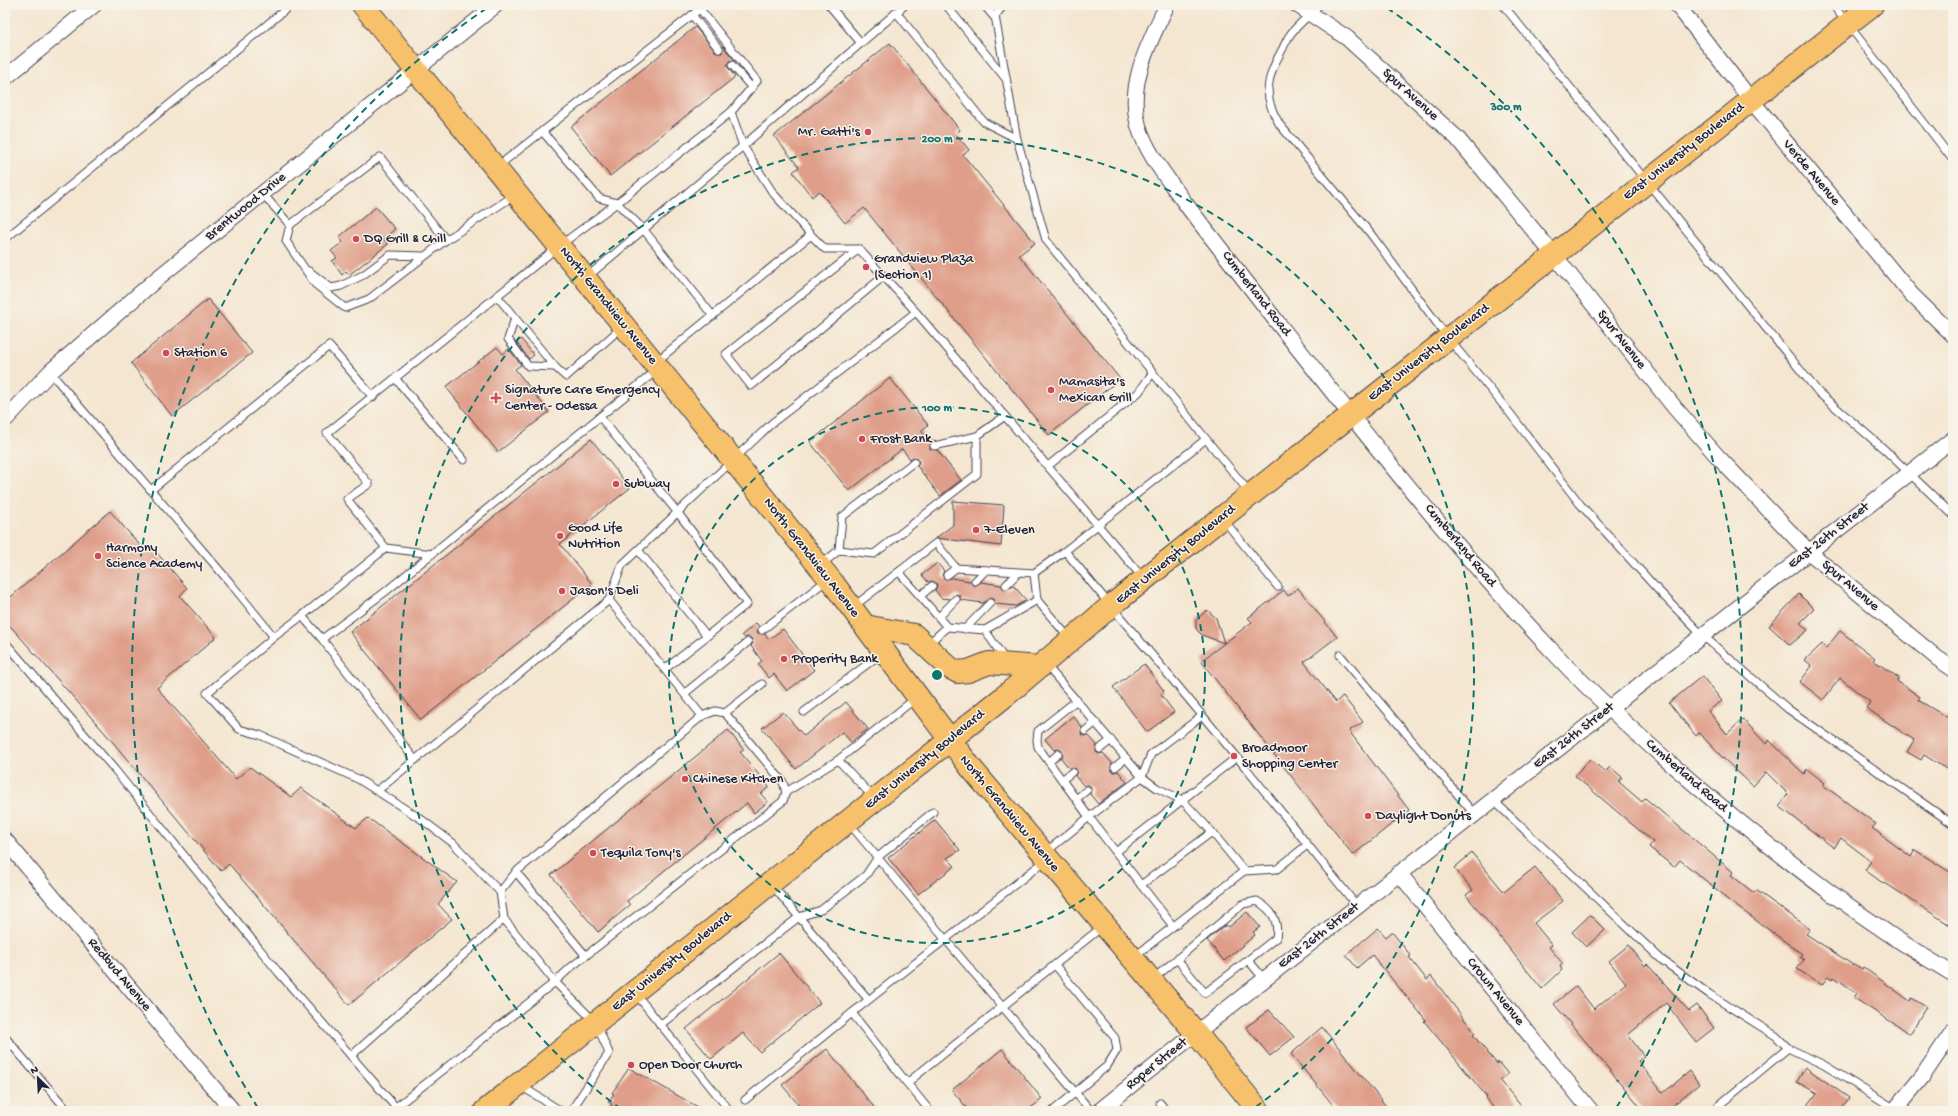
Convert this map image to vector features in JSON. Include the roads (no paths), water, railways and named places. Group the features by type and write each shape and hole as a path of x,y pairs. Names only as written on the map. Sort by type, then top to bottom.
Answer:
{"main road":[{"name":"North Grandview Avenue","path":"363,5 824,572 949,741 1045,857 1196,1033 1259,1111"},
{"name":"East University Boulevard","path":"485,1111 949,741 1222,517 1872,5"},
{"path":"865,626 914,635 950,668 958,672 968,671 989,663 1009,665 1042,665"}],"street":[{"path":"5,78 94,5"},
{"name":"Brentwood Drive","path":"5,420 50,372 159,277 496,5"},
{"name":"Cumberland Road","path":"1166,5 1148,48 1137,82 1136,112 1145,141 1160,168 1203,227 1350,415 1486,579 1558,657 1609,708 1676,769 1766,844 1871,922 1953,974"},
{"name":"Spur Avenue","path":"1297,5 1315,9 1457,138 1554,255 1674,408 1809,552 1953,670"},
{"name":"Verde Avenue","path":"1677,5 1751,100 1911,294 1953,335"},
{"name":"East 26th Street","path":"1196,1033 1953,439"},
{"name":"Redbud Avenue","path":"5,840 233,1111"},
{"name":"Crown Avenue","path":"1399,873 1592,1111"},
{"path":"1896,1110 1922,1077 1953,1031"},
{"name":"Roper Street","path":"1099,1111 1196,1033"}],"lane":[{"path":"5,239 291,5"},
{"path":"829,5 861,43"},
{"path":"585,278 743,146 905,5"},
{"path":"946,5 1008,81"},
{"path":"984,5 994,17 995,16 1008,81 1017,139 1046,240 1251,494"},
{"path":"995,16 1004,5"},
{"path":"1503,5 1819,393 1884,449 1953,515"},
{"path":"1832,5 1953,160"},
{"path":"432,554 386,548 347,500 369,484 327,433 559,246 617,203 731,112 757,81 702,7 496,167"},
{"path":"1315,9 1292,32 1272,70 1267,94 1271,111 1280,125 1370,233 1448,338 1509,412 1580,504 1658,590 1702,635 1788,709 1953,824"},
{"path":"896,12 984,122 1017,139"},
{"path":"692,15 719,49"},
{"path":"732,65 752,88"},
{"path":"731,112 743,146 773,193 825,249 859,249 916,312 1145,579"},
{"path":"542,131 599,198 617,203 644,230 713,316"},
{"path":"446,240 380,157 290,225 286,241 315,284 344,308 369,299 446,240 517,194"},
{"path":"263,194 290,225"},
{"path":"322,639 385,592 600,417 713,316 811,235"},
{"path":"859,249 726,354 751,386 884,276"},
{"path":"302,266 331,288 341,286 363,275 390,255 424,256"},
{"path":"497,296 555,367 566,377 624,326"},
{"path":"377,791 609,600 622,566 734,461 772,422 916,312"},
{"path":"515,318 508,339 528,366 555,367"},
{"path":"151,490 330,346 372,397"},
{"path":"50,372 274,637"},
{"path":"1048,466 1139,392 1153,372"},
{"path":"396,378 464,460"},
{"path":"934,446 977,436 1005,416"},
{"path":"600,417 678,513 747,604 665,669"},
{"path":"839,550 874,554 977,474 977,436"},
{"path":"947,575 956,568 1034,573 1065,551 1206,438"},
{"path":"762,630 824,572 839,550 842,517 914,462"},
{"path":"1222,517 1278,587"},
{"path":"852,608 936,543 956,568"},
{"path":"386,548 206,693 239,729 260,735 358,779 421,819 453,843 500,892 504,919 555,982 596,1023 609,1053 571,1111"},
{"path":"638,550 707,636"},
{"path":"1065,551 1237,757 1357,906"},
{"path":"975,581 986,570"},
{"path":"899,572 947,627 985,630 1037,600"},
{"path":"1006,585 1018,573"},
{"path":"1034,573 1037,600 1071,640"},
{"path":"920,596 932,586"},
{"path":"939,617 956,599"},
{"path":"609,600 702,716"},
{"path":"965,629 990,603"},
{"path":"302,616 322,639 415,760"},
{"path":"925,646 947,627"},
{"path":"985,630 1009,665"},
{"path":"5,642 114,770 279,973 398,1109 586,956 783,801 786,792 838,760 917,697"},
{"path":"685,693 748,642"},
{"path":"804,712 884,652"},
{"path":"1340,655 1475,815"},
{"path":"1042,665 1077,700 1142,777 1157,788 1182,800 1212,832 1244,872"},
{"path":"725,713 762,684"},
{"path":"1077,700 1038,731 1036,740 1038,747 1089,817 1173,926"},
{"path":"500,892 516,872 702,716 715,711 725,713 782,782 786,792"},
{"path":"745,1100 868,999 945,940 1045,857 1089,817 1142,777 1151,754 1202,716"},
{"path":"1085,731 1096,722"},
{"path":"1100,749 1111,740"},
{"path":"1048,762 1058,754"},
{"path":"1116,852 1237,757"},
{"path":"1115,767 1126,758"},
{"path":"838,760 876,799"},
{"path":"1062,780 1072,772"},
{"path":"1076,799 1087,790"},
{"path":"1493,800 1662,960 1709,994 1776,1036 1788,1048 1824,1065 1896,1110"},
{"path":"660,1024 799,917 821,910 866,875 878,857 934,812"},
{"path":"848,821 945,940 1091,1111"},
{"path":"1141,885 1212,832"},
{"path":"1132,958 1244,872 1278,869 1307,845"},
{"path":"516,872 586,956"},
{"path":"771,883 868,999"},
{"path":"1151,981 1177,959 1244,904 1257,901 1269,908 1278,929 1276,938 1205,993 1177,959"},
{"path":"351,1056 504,919"},
{"path":"907,1083 1104,926"},
{"path":"1248,960 1264,979"},
{"path":"1053,1111 1107,1066 1117,1050 1115,1038 1054,965"},
{"path":"634,992 730,1111"},
{"path":"852,1012 930,1111"},
{"path":"5,1037 68,1111"},
{"path":"1712,1111 1788,1048"},
{"path":"518,1084 561,1111"},
{"path":"1160,1104 1166,1111"}],"place":[{"name":"Mr. Gatti's","path":"868,132"},
{"name":"DQ Grill & Chill","path":"356,239"},
{"name":"Grandview Plaza (Section 1)","path":"866,267"},
{"name":"Station 6","path":"166,353"},
{"name":"Mamasita's Mexican Grill","path":"1051,390"},
{"name":"Signature Care Emergency Center - Odessa","path":"496,398"},
{"name":"Frost Bank","path":"862,439"},
{"name":"Subway","path":"616,484"},
{"name":"7-Eleven","path":"976,530"},
{"name":"Good Life Nutrition","path":"560,536"},
{"name":"Harmony Science Academy","path":"98,556"},
{"name":"Jason's Deli","path":"562,591"},
{"name":"Properity Bank","path":"784,659"},
{"name":"Broadmoor Shopping Center","path":"1234,756"},
{"name":"Chinese Kitchen","path":"685,779"},
{"name":"Daylight Donuts","path":"1368,816"},
{"name":"Tequila Tony's","path":"593,853"},
{"name":"Open Door Church","path":"631,1065"}]}
